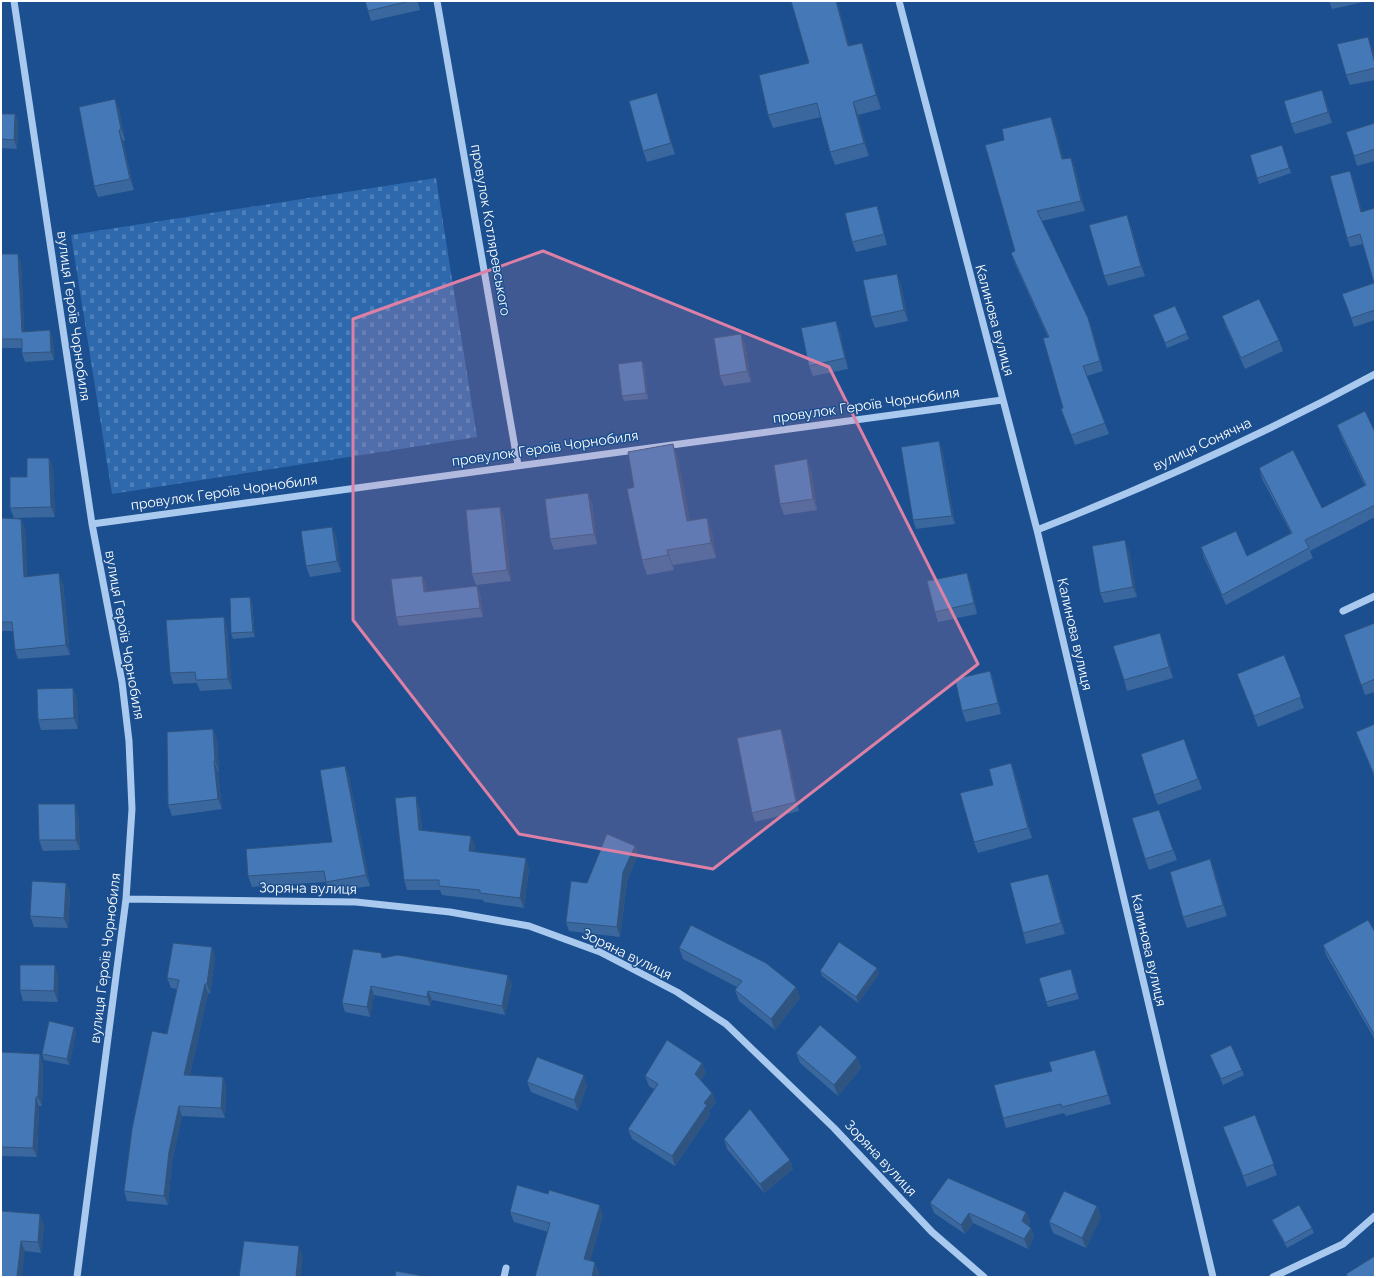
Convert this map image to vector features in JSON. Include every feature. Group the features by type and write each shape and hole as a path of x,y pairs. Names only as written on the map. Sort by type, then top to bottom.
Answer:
{"street":[{"name":"вулиця Героїв Чорнобиля","path":"14,1 92,524 122,682 129,741 132,808 126,899 77,1277"},
{"name":"провулок Котляревського","path":"437,1 518,464"},
{"name":"Калинова вулиця","path":"899,1 1037,530 1213,1277"},
{"name":"вулиця Сонячна","path":"1037,530 1120,498 1329,399 1375,374"},
{"name":"провулок Героїв Чорнобиля","path":"92,524 518,464 1002,400"},
{"path":"1343,611 1375,596"},
{"name":"Зоряна вулиця","path":"126,899 356,902 450,912 529,926 600,952 677,992 726,1024 834,1128 932,1232 984,1277"},
{"path":"1273,1277 1343,1244 1375,1216"},
{"path":"504,1277 506,1268"}],"highlighted area":[{"path":"543,251 829,367 978,664 713,869 519,834 353,620 353,319"}],"green space":[{"path":"436,178 477,437 112,494 71,235"}],"building":[{"path":"365,1 410,1 368,11"},
{"path":"791,1 836,1 848,46 862,43 876,95 853,102 864,143 830,152 817,103 768,115 759,75 809,63"},
{"path":"1368,37 1375,68 1346,75 1337,44"},
{"path":"1322,90 1328,112 1291,124 1284,101"},
{"path":"657,93 671,143 643,151 629,101"},
{"path":"115,99 121,129 119,130 130,179 94,186 79,107"},
{"path":"1,114 15,114 14,140 1,139"},
{"path":"1051,117 1062,159 1071,158 1081,201 1037,211 1088,318 1100,361 1083,366 1105,423 1071,435 1061,409 1063,408 1043,338 1049,337 1011,253 1015,251 985,145 1004,140 1002,129"},
{"path":"1375,123 1375,149 1354,156 1346,132"},
{"path":"1282,145 1289,168 1257,178 1250,155"},
{"path":"1350,171 1361,212 1375,208 1375,310 1351,318 1342,294 1374,283 1360,234 1347,238 1330,176"},
{"path":"877,206 884,234 852,242 845,213"},
{"path":"1127,215 1141,266 1104,276 1089,225"},
{"path":"1,254 18,254 22,332 50,330 51,352 22,353 22,339 1,339"},
{"path":"897,274 904,310 871,317 863,280"},
{"path":"1259,299 1279,340 1241,358 1222,316"},
{"path":"1175,306 1187,333 1165,343 1153,315"},
{"path":"836,321 845,358 809,366 801,328"},
{"path":"741,334 747,371 720,376 714,338"},
{"path":"642,361 646,393 622,396 618,364"},
{"path":"1365,411 1375,432 1375,505 1305,540 1309,548 1222,595 1201,547 1236,531 1247,556 1292,533 1259,468 1293,450 1322,508 1366,485 1337,425"},
{"path":"939,441 952,516 913,520 901,447"},
{"path":"673,444 687,521 707,518 711,543 667,550 668,555 642,560 627,489 634,487 628,452"},
{"path":"27,458 49,458 51,507 10,508 10,477 27,477"},
{"path":"807,459 813,499 780,504 774,465"},
{"path":"588,493 594,534 550,539 545,499"},
{"path":"500,507 507,570 472,574 466,510"},
{"path":"1,518 21,519 24,577 59,573 66,645 15,650 12,622 1,622"},
{"path":"332,527 337,561 306,566 301,531"},
{"path":"1125,540 1133,587 1100,593 1092,546"},
{"path":"967,573 974,603 935,612 927,581"},
{"path":"422,576 424,592 477,586 480,608 396,617 391,579"},
{"path":"250,597 253,632 231,633 230,598"},
{"path":"224,617 228,679 196,680 195,672 170,673 166,620"},
{"path":"1375,623 1375,679 1361,685 1344,635"},
{"path":"1160,633 1169,667 1124,680 1113,646"},
{"path":"1284,655 1301,697 1254,716 1237,674"},
{"path":"990,671 998,703 962,711 955,679"},
{"path":"73,688 74,718 38,720 37,689"},
{"path":"1375,724 1375,777 1356,732"},
{"path":"213,729 214,761 218,799 168,805 167,732"},
{"path":"781,729 796,802 752,813 737,738"},
{"path":"1184,739 1198,779 1154,795 1141,754"},
{"path":"1011,763 1028,828 974,842 960,793 993,785 989,769"},
{"path":"345,766 366,875 326,882 324,871 248,876 246,849 332,842 320,770"},
{"path":"416,796 419,830 471,836 469,851 526,858 520,898 480,893 480,890 439,886 439,880 404,880 395,798"},
{"path":"38,804 75,804 76,840 39,840"},
{"path":"1159,810 1173,850 1145,859 1132,818"},
{"path":"607,834 635,846 623,872 617,927 566,922 571,881 587,883"},
{"path":"1210,859 1223,905 1183,917 1170,872"},
{"path":"1048,874 1061,923 1023,933 1010,883"},
{"path":"32,881 66,883 64,918 30,916"},
{"path":"1368,920 1375,932 1375,1036 1323,945"},
{"path":"691,925 766,963 796,987 771,1019 735,990 742,981 679,948"},
{"path":"839,942 877,968 856,997 820,971"},
{"path":"173,943 212,947 207,984 205,984 184,1075 223,1077 221,1108 179,1106 169,1152 164,1196 124,1191 132,1129 152,1031 167,1034 179,980 167,978"},
{"path":"353,949 381,953 382,958 398,955 508,975 502,1006 428,991 427,997 371,986 367,1007 342,1003"},
{"path":"20,965 55,965 54,991 20,990"},
{"path":"1071,969 1077,993 1046,1002 1039,978"},
{"path":"49,1021 74,1027 67,1059 42,1054"},
{"path":"820,1025 857,1057 834,1085 796,1053"},
{"path":"667,1040 702,1063 695,1074 712,1093 704,1103 707,1105 672,1156 628,1129 658,1084 645,1076"},
{"path":"1231,1045 1242,1070 1221,1079 1210,1055"},
{"path":"1095,1050 1108,1095 1062,1107 1061,1104 1003,1118 994,1085 1052,1071 1049,1062"},
{"path":"1,1052 40,1054 33,1148 1,1147"},
{"path":"537,1057 584,1075 574,1100 527,1082"},
{"path":"750,1109 790,1160 760,1184 724,1139"},
{"path":"1255,1115 1274,1164 1243,1176 1223,1127"},
{"path":"948,1178 1026,1212 1022,1221 1031,1228 1024,1239 969,1213 961,1225 930,1203"},
{"path":"517,1185 548,1194 549,1190 600,1205 584,1259 595,1262 592,1277 535,1277 550,1223 510,1212"},
{"path":"1064,1191 1097,1206 1082,1238 1049,1222"},
{"path":"1299,1205 1312,1228 1285,1243 1272,1220"},
{"path":"1,1211 40,1214 38,1242 21,1241 17,1277 1,1277"},
{"path":"244,1241 299,1246 296,1277 239,1277"},
{"path":"1375,1256 1375,1277 1348,1277 1346,1274"},
{"path":"396,1271 428,1277 395,1277"}]}
